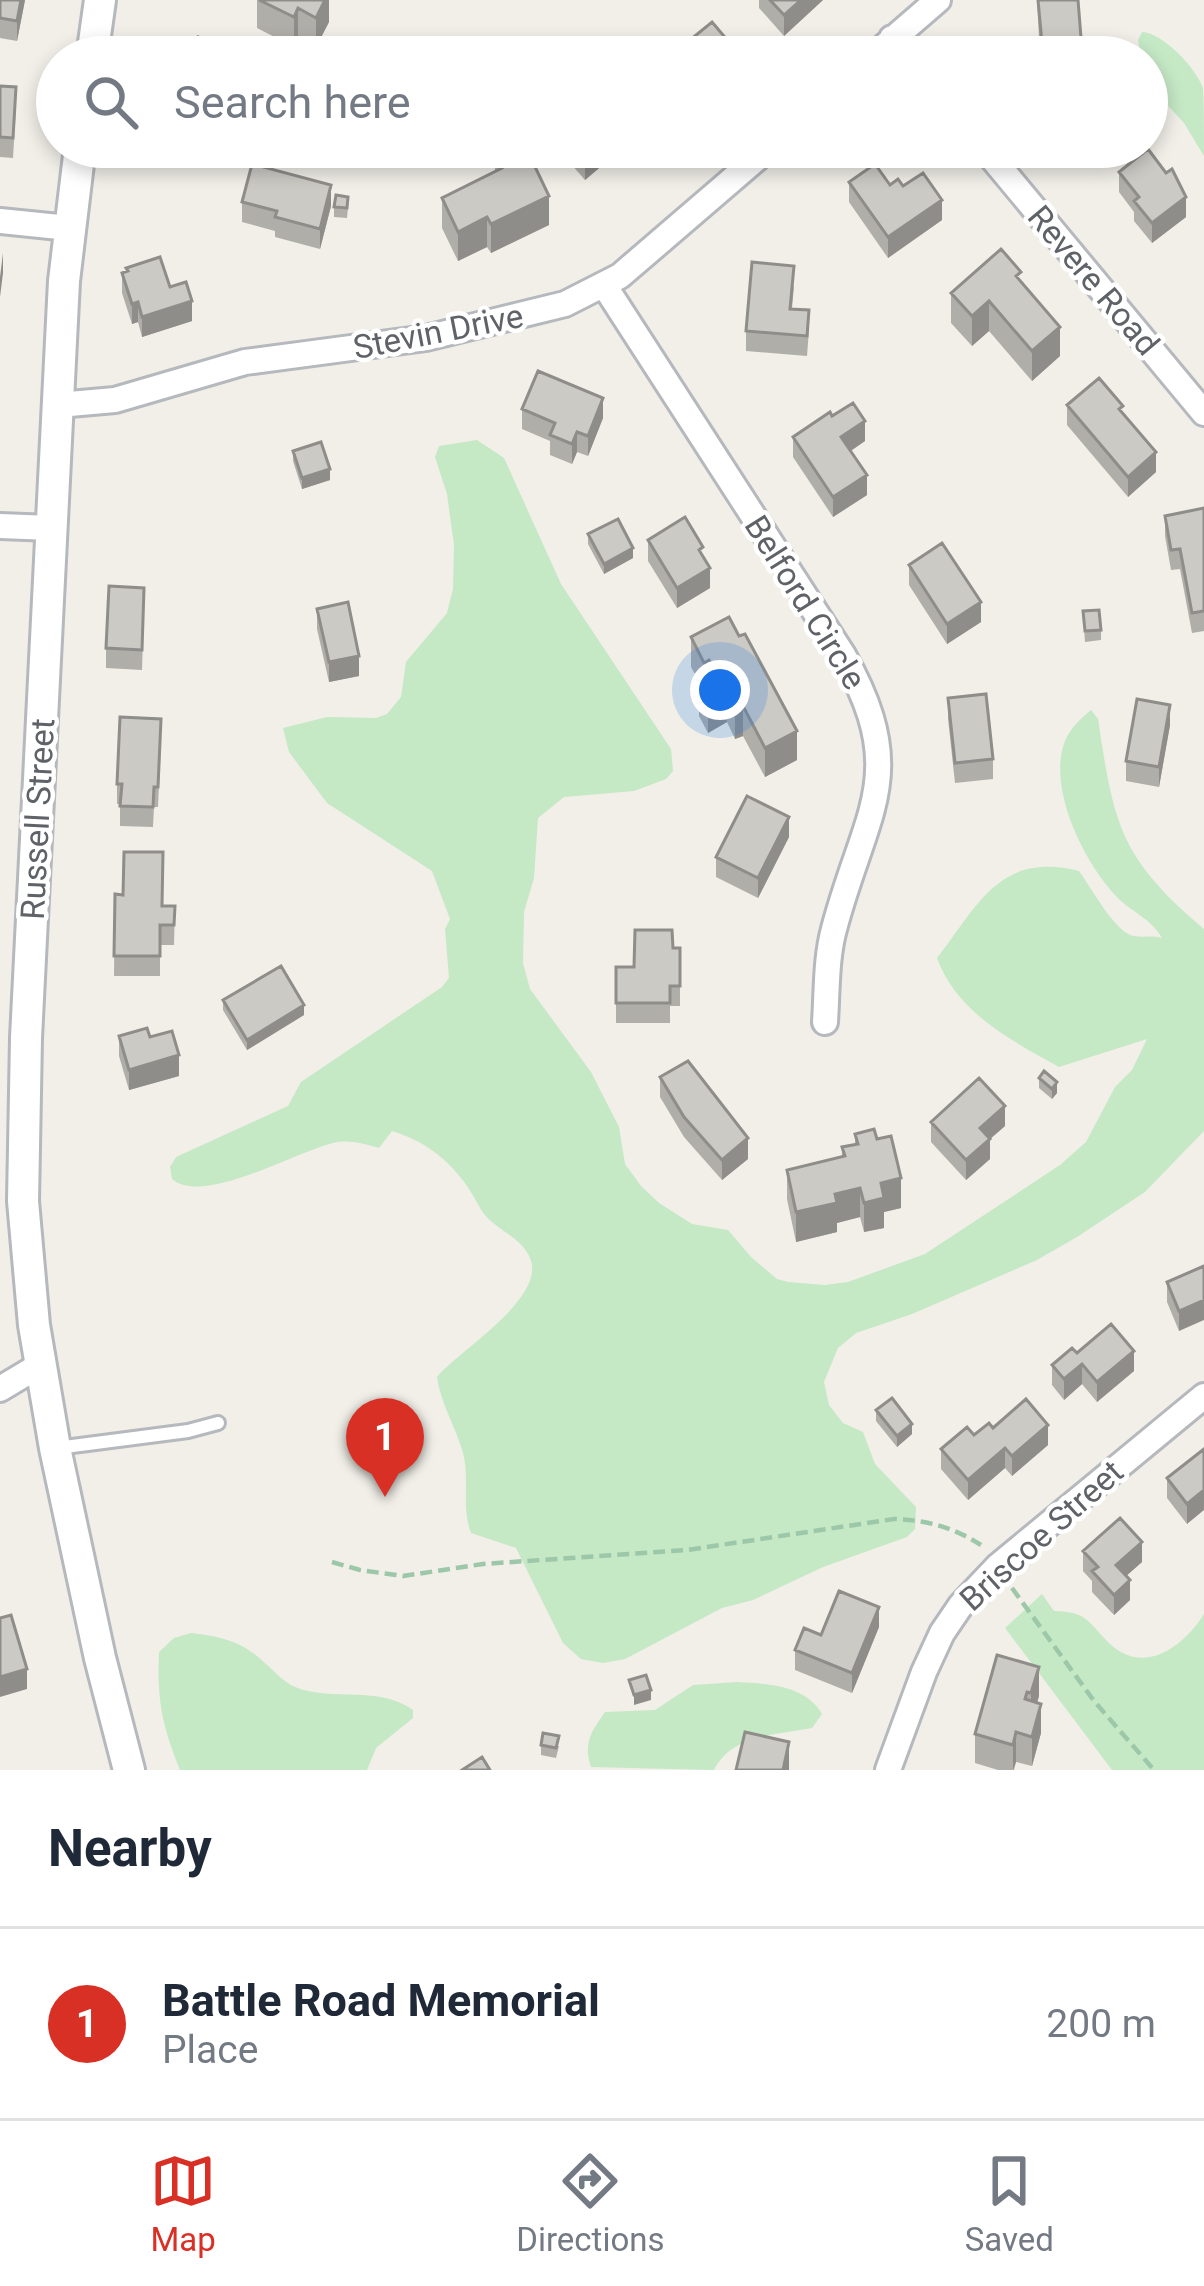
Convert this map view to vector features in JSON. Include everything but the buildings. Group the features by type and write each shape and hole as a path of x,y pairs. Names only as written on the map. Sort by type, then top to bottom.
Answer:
{"street":[{"path":"95,36 100,0"},
{"path":"910,36 938,0"},
{"name":"Russell Street","path":"77,168 58,405 22,1155 29,1280 40,1365 100,1658 129,1770"},
{"name":"Stevin Drive","path":"58,405 115,400 245,362 470,329 544,311 604,285 639,261 746,168"},
{"name":"Revere Road","path":"1000,168 1204,413"},
{"path":"0,220 69,228"},
{"name":"Belford Circle","path":"604,285 843,655 870,706 880,750 878,784 832,934 825,1022"},
{"path":"0,526 52,528"},
{"path":"0,1389 40,1365"},
{"name":"Briscoe Street","path":"888,1770 942,1634 961,1605 998,1566 1204,1396"}],"lane":[{"path":"55,1448 218,1424"}],"path":[{"path":"332,1562 403,1576 483,1564 687,1550 893,1520 924,1520 979,1543 1094,1701 1154,1770"}],"green space":[{"path":"1168,44 1203,88 1204,156 1168,106"},
{"path":"477,440 504,458 561,584 671,749 673,771 666,779 634,791 564,797 538,818 534,878 524,912 523,963 530,989 591,1072 619,1127 625,1164 659,1203 692,1224 728,1230 777,1279 825,1285 848,1282 925,1254 1060,1165 1086,1142 1147,1039 1059,1067 972,1010 937,958 994,887 1029,869 1079,871 1127,933 1162,938 1103,880 1072,825 1060,765 1070,731 1091,710 1098,719 1109,786 1125,836 1154,881 1204,929 1204,1131 1145,1192 1077,1237 1037,1260 856,1333 838,1348 824,1382 829,1405 843,1423 863,1432 875,1464 916,1507 915,1529 907,1537 823,1567 753,1600 722,1608 625,1659 603,1663 581,1659 563,1643 516,1548 471,1533 463,1453 437,1377 498,1323 526,1290 532,1274 530,1258 519,1243 484,1214 443,1159 392,1131 379,1148 333,1143 205,1186 186,1186 172,1179 170,1167 176,1157 288,1106 301,1082 449,978 445,929 450,919 432,871 327,803 289,752 283,728 327,717 376,718 387,714 401,697 406,662 447,613 453,589 454,545 447,494 435,457 439,446"},
{"path":"1042,1594 1054,1611 1081,1616 1122,1653 1136,1657 1149,1657 1174,1646 1204,1614 1204,1770 1112,1770 1005,1628"},
{"path":"191,1633 240,1645 295,1687 385,1698 413,1710 413,1718 376,1748 367,1770 180,1770 162,1712 159,1652 174,1638"},
{"path":"738,1682 796,1692 822,1714 812,1728 770,1735 732,1749 714,1770 591,1767 590,1738 605,1712 655,1710 693,1685"}],"place":[{"name":"Battle Road Memorial","path":"385,1497"}]}
